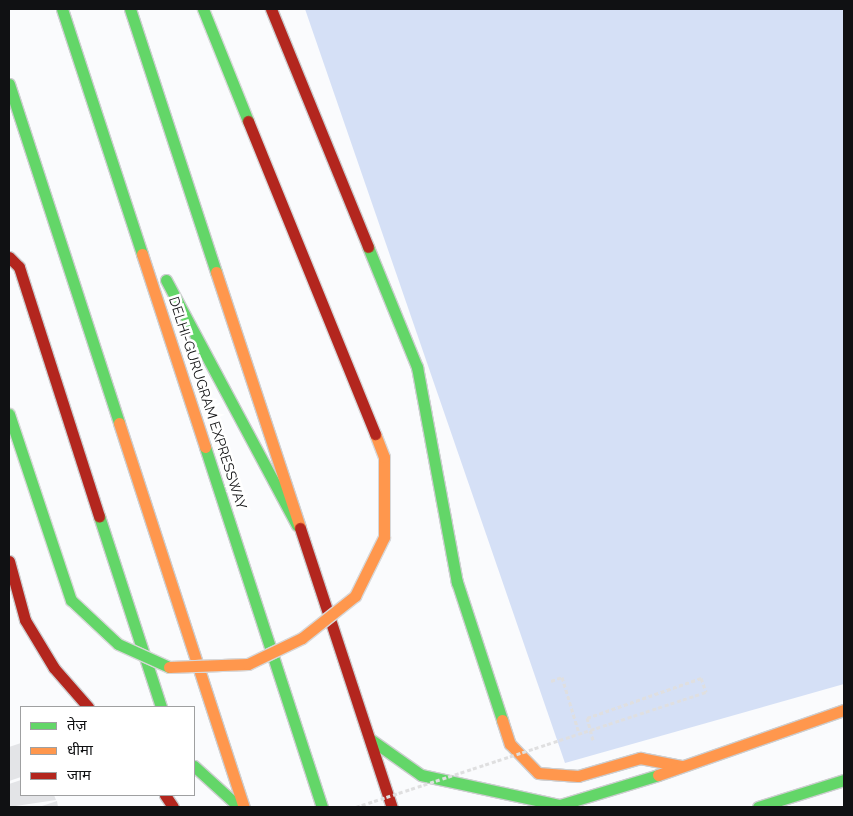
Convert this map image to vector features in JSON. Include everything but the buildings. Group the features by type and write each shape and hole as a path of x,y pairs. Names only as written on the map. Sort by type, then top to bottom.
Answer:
{"main road":[{"name":"DELHI-GURUGRAM EXPRESSWAY","path":"62,9 132,217 322,807"},
{"path":"130,9 297,525 392,807"},
{"path":"9,414 71,600 118,644 170,667 248,664 302,638 355,596 384,537 384,457 203,9"},
{"path":"271,9 417,367 457,582 510,744 538,773 578,776 640,758 682,766"},
{"path":"9,84 244,807"},
{"path":"132,217 297,525"},
{"path":"9,257 19,267 161,706"},
{"path":"9,561 25,620 54,668 87,706"},
{"path":"370,739 421,775 539,804 560,804 595,797 844,710"},
{"path":"195,767 240,807"},
{"path":"758,807 844,780"},
{"path":"166,796 173,807"}],"path":[{"path":"551,681 562,677 579,734"},
{"path":"356,807 579,734 588,730 597,728 606,724 706,692 701,678 587,718 589,725 591,732 592,740"}],"shaded area":[{"path":"305,9 844,9 844,684 565,763"}],"traffic: fast":[{"path":"62,9 142,254"},
{"path":"130,9 216,272"},
{"path":"203,9 248,121"},
{"path":"9,84 119,423"},
{"path":"368,247 417,367 457,582 502,720"},
{"path":"166,280 297,525"},
{"path":"9,414 71,600 118,644 169,667"},
{"path":"205,447 322,807"},
{"path":"99,516 161,706"},
{"path":"370,739 421,775 560,805 658,775"},
{"path":"195,767 239,807"},
{"path":"758,807 844,780"}],"traffic: slow":[{"path":"142,254 205,447"},
{"path":"216,272 300,528"},
{"path":"119,423 244,807"},
{"path":"169,667 248,664 302,638 355,596 384,537 384,457 375,434"},
{"path":"658,775 844,710"},
{"path":"502,720 510,744 538,773 578,776 640,758 682,766"}],"traffic: jam":[{"path":"271,9 368,247"},
{"path":"248,121 375,434"},
{"path":"9,257 19,267 99,516"},
{"path":"300,528 392,807"},
{"path":"9,561 25,620 54,668 87,706"},
{"path":"166,796 173,807"}]}
